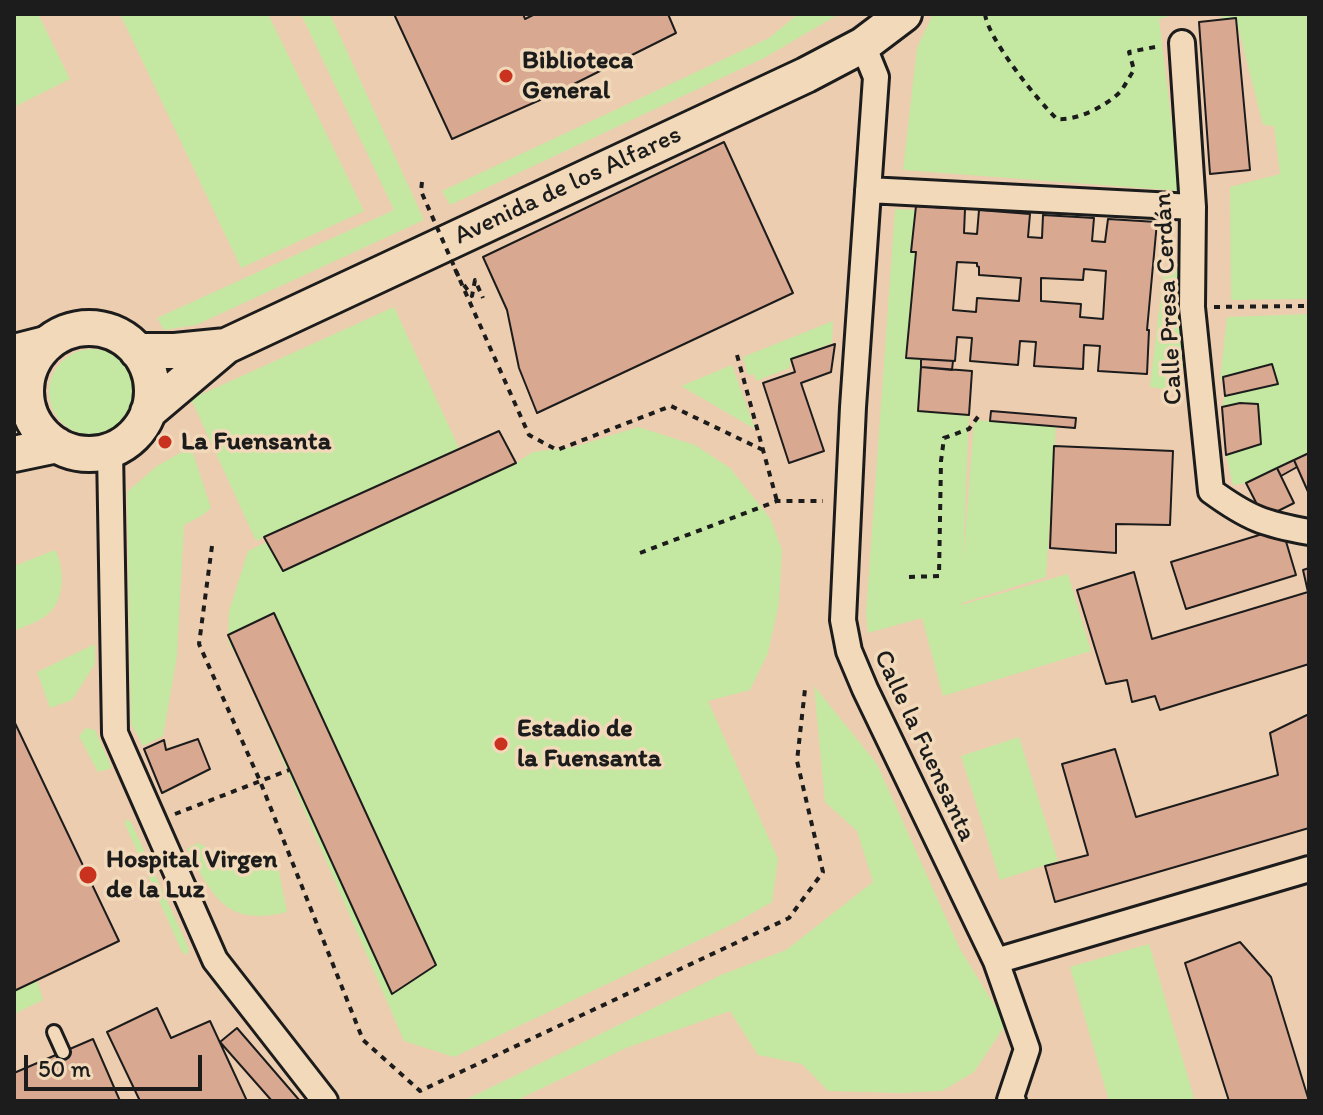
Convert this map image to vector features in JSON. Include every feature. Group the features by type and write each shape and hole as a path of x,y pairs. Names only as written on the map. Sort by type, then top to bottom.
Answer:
{"street":[{"name":"Avenida de los Alfares","path":"148,412 226,346 806,75 863,45 904,14"},
{"name":"Calle Presa Cerdán","path":"1182,43 1193,207 1192,307 1211,491 1241,513 1309,532"},
{"name":"Calle la Fuensanta","path":"863,45 876,77 853,407 843,620 849,651 865,689 996,961 1027,1049 1012,1101"},
{"path":"868,190 1193,207"},
{"path":"14,347 82,329 100,330 124,339 137,351 150,377 152,391 148,412 133,436 110,451 78,453 57,445 39,429 21,398 39,354 65,334"},
{"name":"Avenida de los Alfares","path":"137,351 226,346"},
{"path":"14,454 57,445"},
{"path":"110,451 115,733 215,960 325,1101"},
{"path":"996,961 1302,872"}],"lane":[{"path":"54,1032 63,1052"}],"path":[{"path":"985,14 995,40 1057,119 1067,120 1082,114 1104,104 1121,91 1134,70 1129,52 1182,43"},
{"path":"422,182 421,191 461,282 472,296 475,280 483,298"},
{"path":"455,269 529,435 557,450 671,406 763,450"},
{"path":"1192,307 1309,306"},
{"path":"737,355 777,501"},
{"path":"909,577 939,576 944,438 969,429 980,414"},
{"path":"640,553 777,501 823,501"},
{"path":"212,546 199,644 260,781 363,1040 420,1091 789,918 823,872 797,761 805,689"},
{"path":"154,822 289,770"}],"green space":[{"path":"14,14 38,14 70,79 14,107"},
{"path":"120,14 268,14 364,211 241,268"},
{"path":"301,14 330,14 424,220 196,325 164,330 157,318 394,210"},
{"path":"798,14 839,14 764,58 450,205 442,191 769,38"},
{"path":"933,14 1178,14 1159,19 1180,191 903,170 917,48"},
{"path":"1221,14 1309,14 1309,299 1231,300 1230,187 1280,174 1274,126 1263,125 1236,19 1222,20"},
{"path":"895,209 916,210 911,251 916,252 906,357 921,359 918,411 969,415 963,566 974,420 1056,425 1046,577 961,605 1068,574 1091,651 943,696 922,618 868,633 866,614"},
{"path":"1164,269 1178,270 1183,369 1169,390 1150,387"},
{"path":"394,307 459,448 256,541 191,399"},
{"path":"1309,314 1309,453 1246,483 1233,485 1226,455 1261,444 1258,404 1240,403 1222,407 1225,396 1277,383 1272,364 1220,380 1227,317"},
{"path":"833,321 832,343 791,359 789,368 756,381 754,374 748,375 743,357"},
{"path":"92,349 108,353 122,362 131,376 135,392 131,408 122,422 108,431 92,435 76,431 62,422 53,408 49,392 53,376 62,362 76,353"},
{"path":"732,365 755,429 681,386"},
{"name":"Estadio de la Fuensanta","path":"638,427 695,445 730,468 770,518 782,550 779,603 768,653 750,690 708,701 778,859 772,902 735,923 454,1057 404,1041 242,666 228,641 229,611 248,551 499,431 516,463 533,452 574,447"},
{"path":"191,447 211,508 184,525 177,656 163,736 143,746 131,724 127,492 157,466"},
{"path":"55,550 62,574 58,601 44,617 14,631 14,566"},
{"path":"95,644 95,664 72,700 50,708 37,672"},
{"path":"814,686 877,764 960,949 1006,1024 974,1072 942,1091 828,1091 802,1064 758,1055 730,1011 626,1048 515,1101 463,1101 721,975 786,950 873,882 857,831 825,802"},
{"path":"86,728 95,730 112,768 98,772 79,736"},
{"path":"1019,737 1058,861 1000,880 961,756"},
{"path":"126,819 131,822 189,949 187,955 182,952 125,824"},
{"path":"198,843 249,869 278,867 287,912 249,915 224,904 205,881 187,849"},
{"path":"1149,944 1194,1098 1183,1101 1109,1101 1070,967"},
{"path":"37,981 43,1000 14,1014 14,991"}],"building":[{"name":"Biblioteca General","path":"394,14 523,14 525,19 535,14 668,14 676,33 558,92 452,139"},
{"path":"1236,18 1250,170 1210,174 1199,22"},
{"path":"724,142 793,293 537,413 519,368 507,310 483,257"},
{"path":"916,206 965,209 964,233 977,234 979,210 1030,214 1028,237 1042,238 1043,215 1094,218 1092,241 1105,242 1108,219 1157,222 1147,330 1147,374 1098,371 1100,346 1084,345 1083,369 1034,366 1036,342 1020,341 1018,365 970,361 972,338 957,337 955,361 906,358 916,252 911,252","holes":["957,262 977,263 979,275 1021,278 1019,301 977,298 976,312 953,310","1084,269 1106,271 1103,319 1080,317 1081,304 1041,301 1041,278 1083,280"]},
{"path":"835,344 831,372 801,383 824,451 789,463 763,383 795,372 791,359"},
{"path":"921,359 953,361 952,370 921,367"},
{"path":"1272,364 1278,384 1225,396 1223,377"},
{"path":"921,367 972,371 969,415 918,411"},
{"path":"1240,403 1258,404 1261,444 1226,455 1222,407"},
{"path":"991,411 1076,418 1075,428 990,421"},
{"path":"499,431 516,463 283,571 264,537"},
{"path":"1054,446 1173,451 1170,525 1116,524 1116,553 1050,548"},
{"path":"1309,453 1309,494 1294,460"},
{"path":"1294,460 1297,467 1281,476 1277,468"},
{"path":"1277,468 1294,503 1264,518 1246,483"},
{"path":"1282,528 1296,575 1186,609 1171,562"},
{"path":"1309,568 1309,664 1160,710 1155,696 1132,702 1127,680 1106,684 1077,590 1134,572 1152,639 1308,592 1303,570"},
{"path":"274,613 436,965 392,994 228,635"},
{"path":"1309,714 1309,828 1055,902 1045,866 1088,855 1062,764 1115,749 1136,817 1278,775 1270,733"},
{"path":"14,721 119,941 14,991"},
{"path":"198,739 210,769 162,793 144,749 164,740 166,750"},
{"path":"1240,942 1271,977 1309,1101 1229,1101 1185,963"},
{"path":"157,1008 171,1038 210,1021 247,1101 140,1101 107,1032"},
{"path":"237,1028 300,1101 272,1101 220,1042"},
{"path":"93,1039 120,1101 14,1101 14,1073"}],"place":[{"name":"Biblioteca General","path":"506,76"},
{"name":"La Fuensanta","path":"165,442"},
{"name":"Estadio de la Fuensanta","path":"501,744"},
{"name":"Hospital Virgen de la Luz","path":"88,875"}]}
